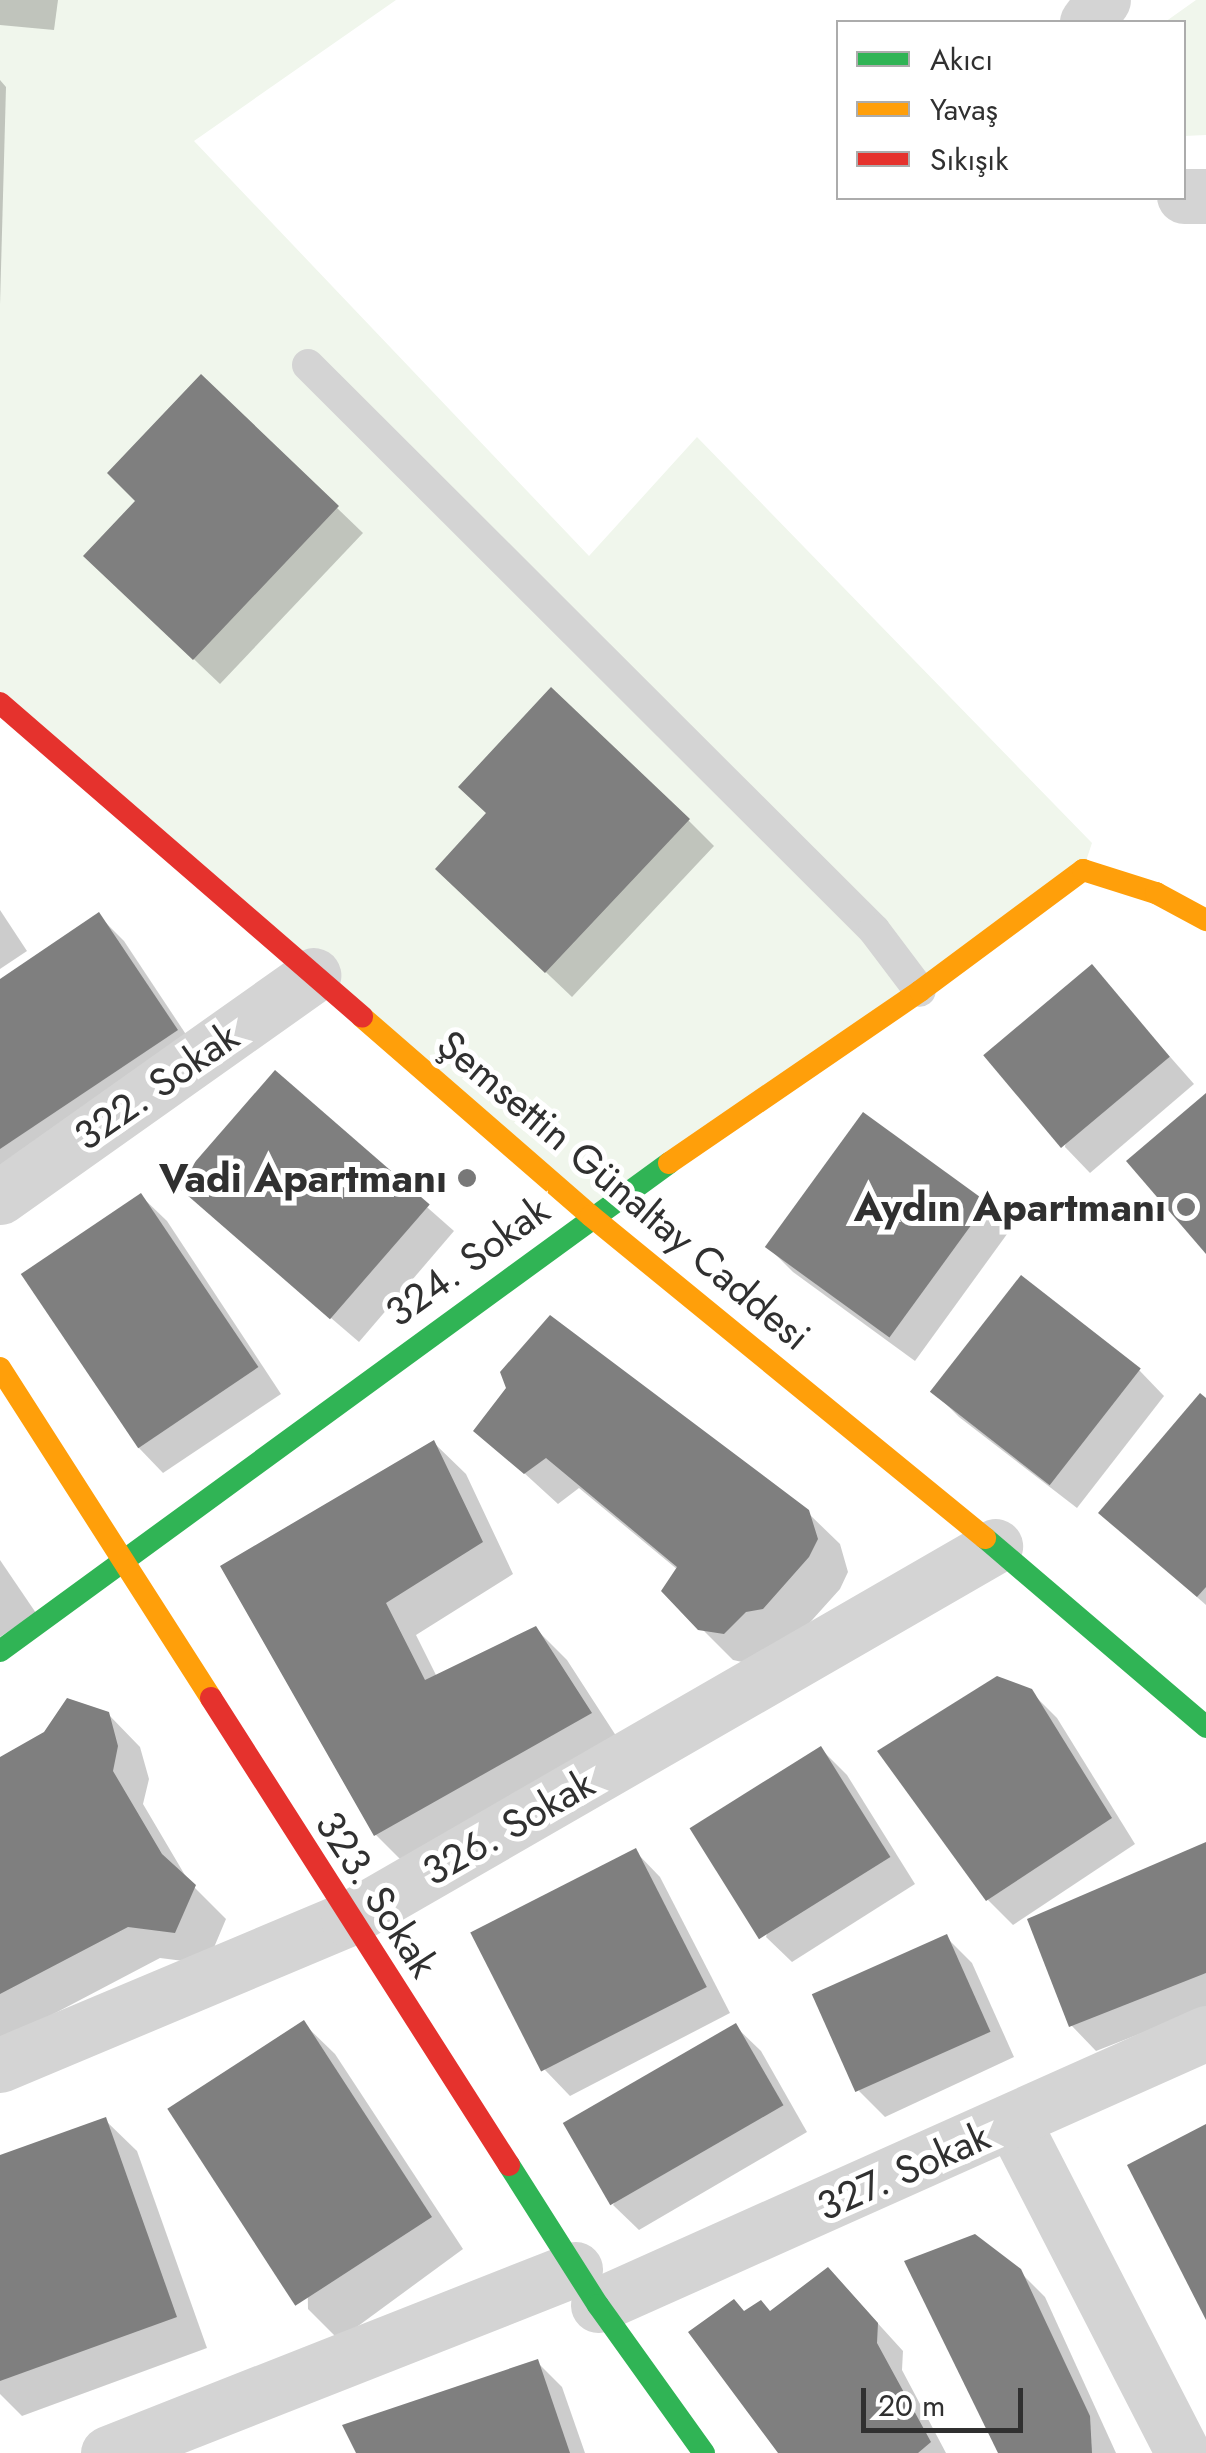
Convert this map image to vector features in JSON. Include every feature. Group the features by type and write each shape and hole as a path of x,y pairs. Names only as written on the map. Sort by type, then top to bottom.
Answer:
{"street":[{"path":"1089,20 1104,0"},
{"name":"Şemsettin Günaltay Caddesi","path":"0,704 591,1216 995,1546 1206,1726"},
{"name":"324. Sokak","path":"0,1651 591,1216 920,991 1083,870 1156,892 1206,920"},
{"name":"322. Sokak","path":"0,1197 313,975"},
{"name":"323. Sokak","path":"0,1368 348,1919 587,2287 704,2453"},
{"name":"326. Sokak","path":"0,2065 348,1919 995,1546"},
{"name":"327. Sokak","path":"108,2453 587,2287 1013,2122 1206,2033"},
{"path":"1013,2122 1184,2453"}],"lane":[{"path":"308,366 874,930 920,991"}],"shaded area":[{"path":"0,0 396,0 194,141 589,556 697,437 1092,843 1083,870 591,1216 0,703"},
{"path":"1196,0 1206,0 1206,135 1186,136 1186,20 1168,20"}],"building":[{"path":"201,374 339,506 193,660 83,556 135,501 107,473"},
{"path":"551,687 690,819 545,973 435,869 486,813 458,787"},
{"path":"99,912 178,1030 0,1149 0,979"},
{"path":"1092,964 1170,1057 1061,1148 983,1055"},
{"path":"275,1070 430,1204 330,1319 175,1185"},
{"name":"Aydın Apartmanı","path":"1206,1093 1206,1254 1126,1161"},
{"path":"863,1112 988,1203 889,1338 765,1247"},
{"path":"141,1193 258,1367 138,1448 21,1274"},
{"path":"1021,1275 1141,1369 1050,1485 930,1392"},
{"path":"550,1315 809,1510 818,1539 809,1557 763,1609 746,1612 724,1634 698,1630 661,1591 677,1567 546,1458 524,1474 473,1431 506,1388 500,1372"},
{"path":"1200,1393 1206,1398 1206,1587 1197,1597 1098,1513"},
{"path":"434,1440 483,1542 386,1603 425,1680 536,1626 592,1713 374,1836 220,1566"},
{"path":"997,1676 1032,1689 1112,1818 986,1901 877,1751"},
{"path":"67,1698 109,1712 118,1746 113,1771 162,1854 196,1885 175,1933 128,1927 0,1994 0,1757 44,1732"},
{"path":"821,1746 890,1857 759,1939 690,1828"},
{"path":"1206,1842 1206,1973 1069,2027 1027,1919"},
{"path":"636,1848 707,1987 541,2071 470,1932"},
{"path":"947,1934 991,2032 855,2092 812,1994"},
{"path":"304,2020 432,2217 295,2306 167,2109"},
{"path":"736,2023 784,2105 610,2205 563,2123"},
{"path":"106,2117 177,2317 0,2381 0,2155"},
{"path":"1206,2124 1206,2320 1127,2165"},
{"path":"975,2234 1021,2269 1090,2416 1092,2453 998,2453 904,2261"},
{"path":"828,2267 878,2323 877,2343 931,2442 918,2453 778,2453 688,2332 734,2299 744,2311 761,2300 770,2311"},
{"path":"538,2359 570,2453 356,2453 342,2425"}],"traffic: fast":[{"path":"0,1651 669,1163"},
{"path":"985,1538 1206,1727"},
{"path":"509,2165 598,2305 704,2453"}],"traffic: slow":[{"path":"669,1163 920,991 1083,870 1156,893 1206,920"},
{"path":"362,1017 591,1216 985,1538"},
{"path":"0,1368 211,1698"}],"traffic: jam":[{"path":"0,703 362,1017"},
{"path":"211,1698 509,2165"}],"place":[{"name":"Vadi Apartmanı","path":"467,1178"},
{"name":"Aydın Apartmanı","path":"1186,1207"}]}
